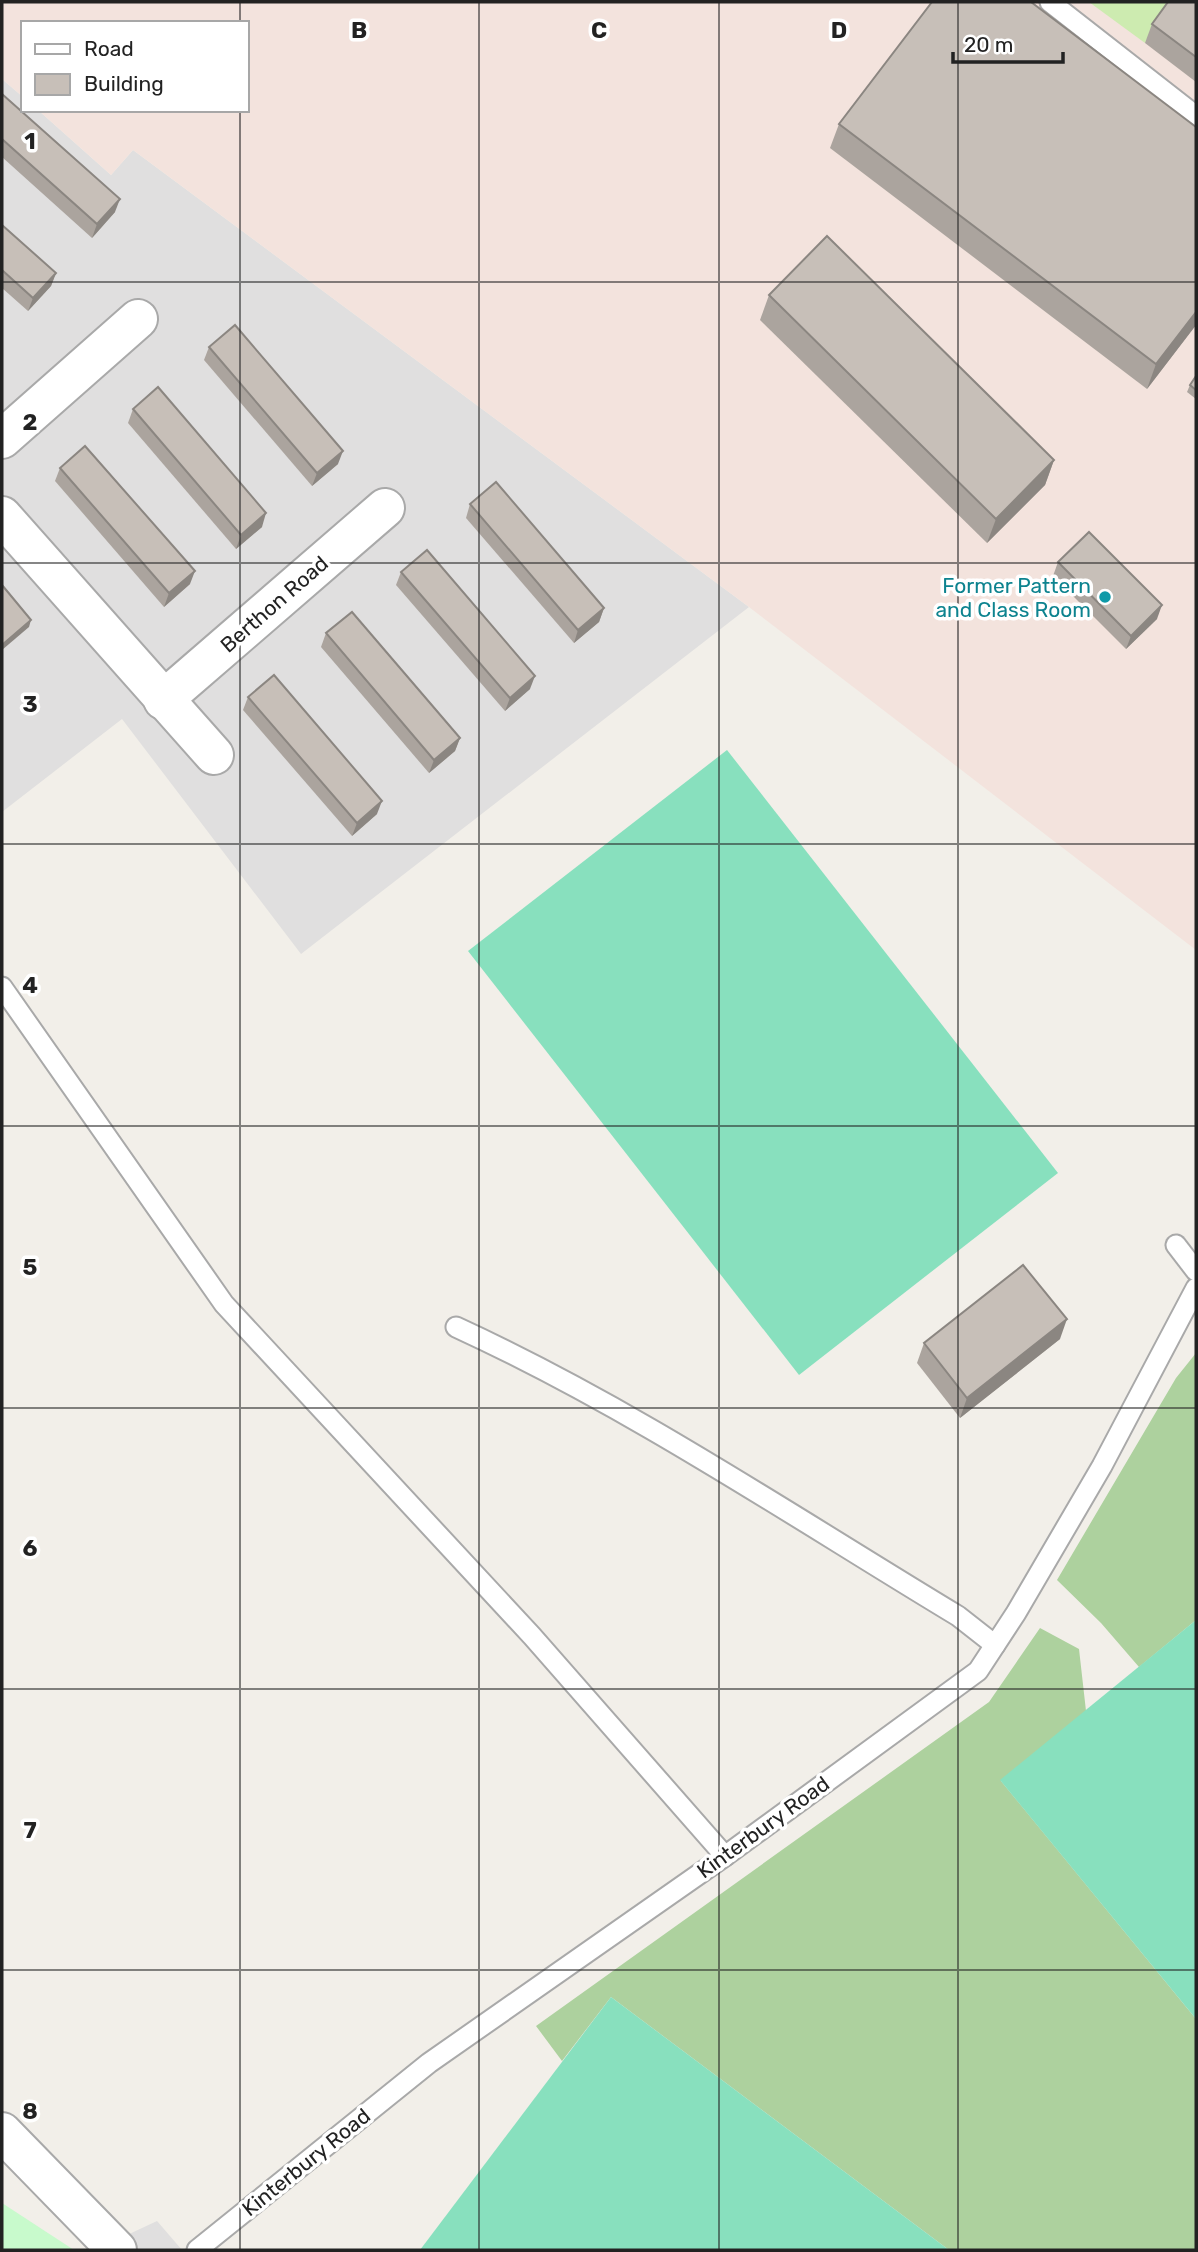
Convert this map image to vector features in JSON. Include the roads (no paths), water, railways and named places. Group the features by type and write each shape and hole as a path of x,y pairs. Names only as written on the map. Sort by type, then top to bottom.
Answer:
{"street":[{"path":"2,439 138,319"},
{"name":"Berthon Road","path":"163,699 385,508"},
{"path":"2,516 214,755"},
{"path":"2,2132 117,2250"}],"lane":[{"path":"1049,2 1196,116"},
{"path":"2,987 224,1304 532,1636 725,1856"},
{"path":"1176,1245 1196,1271"},
{"name":"Kinterbury Road","path":"197,2250 429,2063 725,1856 978,1671 1102,1466 1196,1288"},
{"path":"456,1327 516,1355 643,1423 958,1616 995,1646"}],"place":[{"name":"Former Pattern and Class Room","path":"1105,597"}]}
